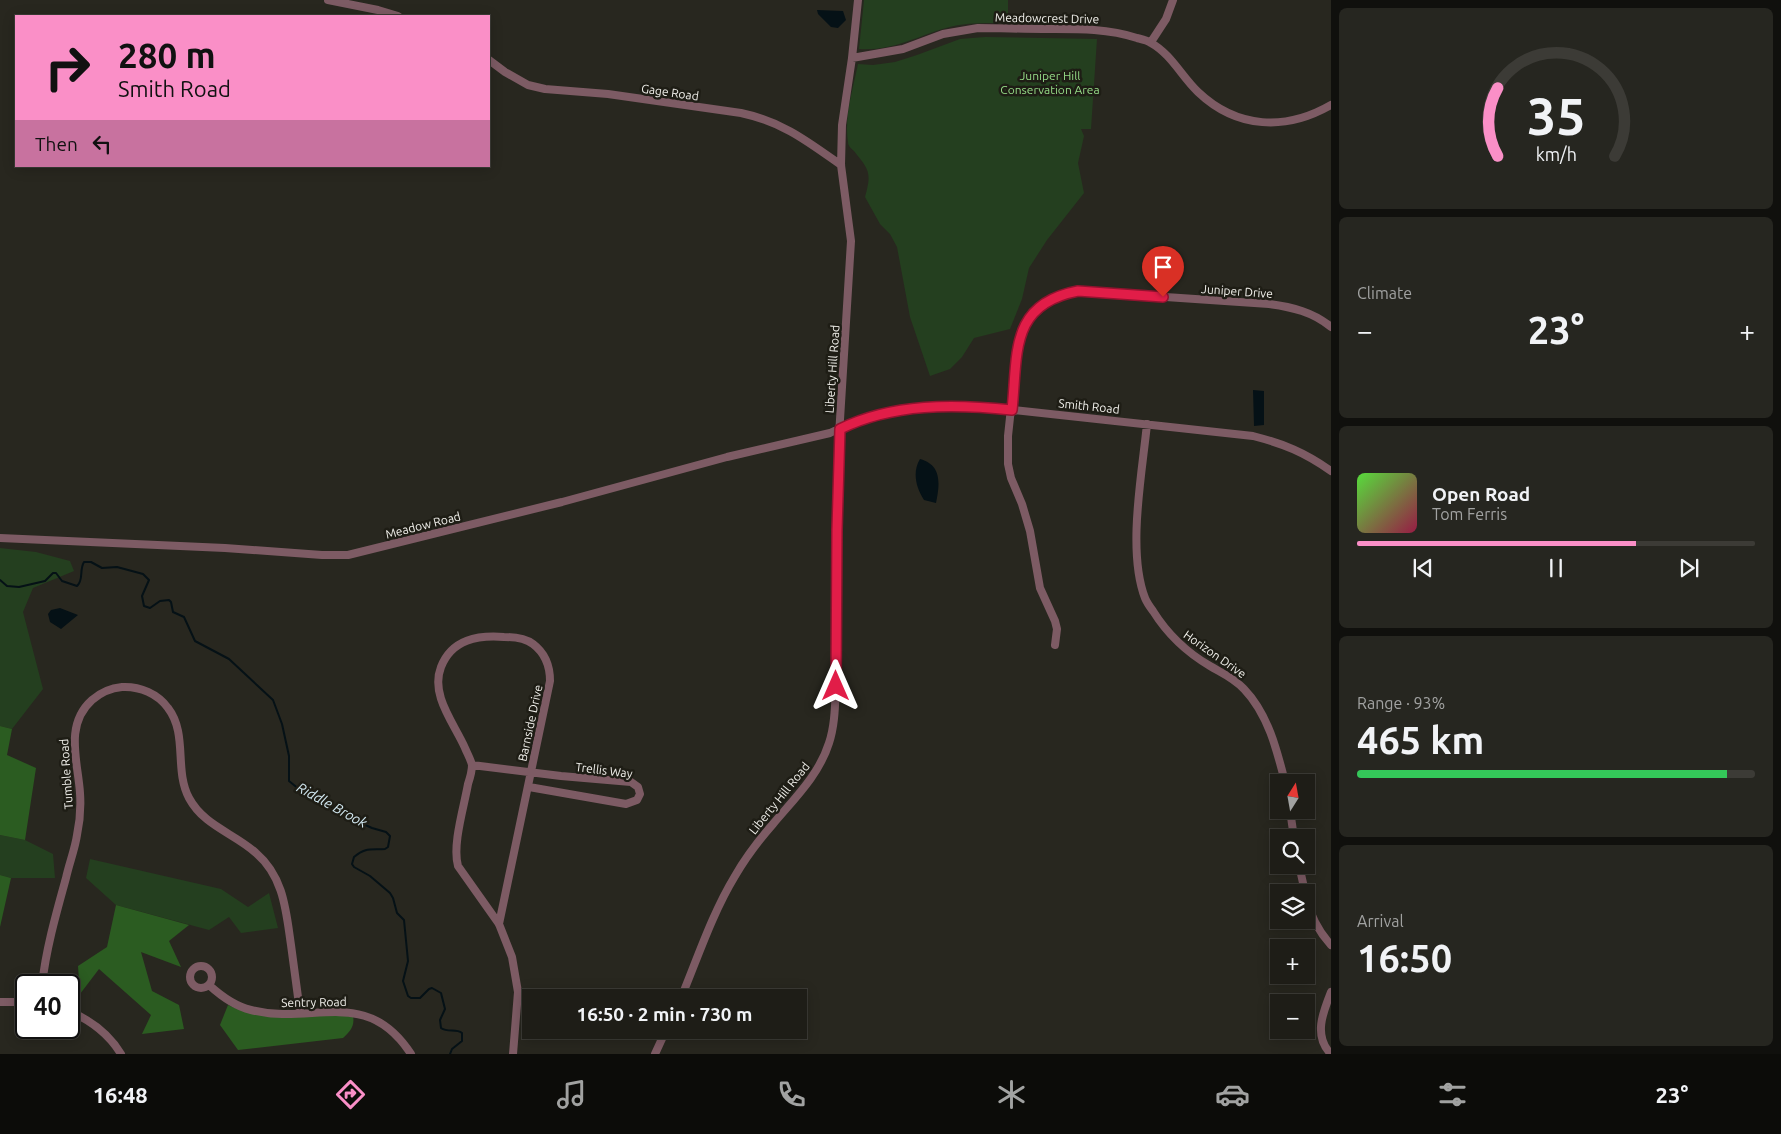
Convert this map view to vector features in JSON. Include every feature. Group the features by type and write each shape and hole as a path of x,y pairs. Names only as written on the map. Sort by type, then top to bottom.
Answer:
{"street":[{"path":"328,0 394,15"},
{"name":"Liberty Hill Road","path":"685,989 728,887 756,845 798,797 818,768 829,742 834,716 840,429 851,242 841,165 842,125 858,0"},
{"path":"1151,42 1166,19 1173,0"},
{"name":"Meadowcrest Drive","path":"852,58 904,49 943,34 978,28 1106,30 1151,42 1171,60 1198,92 1232,115 1254,121 1274,123 1316,114 1331,105"},
{"name":"Gage Road","path":"490,61 504,72 528,85 545,89 608,94 741,113 762,118 787,128 841,165"},
{"name":"Juniper Drive","path":"1055,644 1057,629 1055,621 1040,588 1028,524 1010,478 1008,450 1018,344 1022,330 1029,317 1050,299 1064,293 1078,291 1269,304 1290,307 1310,314 1331,327"},
{"name":"Smith Road","path":"840,429 853,422 902,409 945,407 1012,410 1232,433 1260,438 1294,448 1313,458 1331,471"},
{"name":"Horizon Drive","path":"1147,424 1137,543 1138,565 1145,599 1166,630 1185,650 1211,667 1230,676 1251,697 1272,735 1283,774"},
{"name":"Meadow Road","path":"0,538 348,555 562,502 727,457 840,429"},
{"name":"Barnside Drive","path":"472,765 439,694 438,680 442,666 453,649 465,641 485,636 513,637 527,641 538,649 546,660 550,674 550,688 500,924"},
{"name":"Tumble Road","path":"44,974 48,943 78,826 81,795 74,740 77,723 84,708 97,696 113,689 131,687 148,691 169,708 179,732 183,782 194,806 212,824 255,852 274,874 285,903 300,1012"},
{"path":"472,765 457,844 456,859 461,873 500,924 512,957 518,992 513,1054"},
{"name":"Trellis Way","path":"472,765 631,782 638,787 640,794 636,800 626,804 529,787"},
{"path":"1315,923 1331,945"},
{"name":"Sentry Road","path":"209,984 224,998 249,1010 272,1013 337,1011 363,1015 388,1027 411,1054"},
{"path":"1330,1054 1326,1049 1320,1031 1322,1018 1331,992"},
{"path":"0,1002 15,1002"},
{"path":"80,1016 88,1020 110,1038 121,1054"},
{"path":"655,1054 662,1039"}],"green space":[{"path":"864,0 1008,0 1008,23 961,25 946,28 893,46 859,49"},
{"name":"Juniper Hill Conservation Area","path":"985,37 1097,39 1091,129 1081,129 1084,136 1078,163 1084,193 1047,240 1029,268 1022,299 1010,329 974,338 962,357 950,369 930,376 910,317 897,247 890,234 880,224 865,197 868,172 848,143 847,123 850,103 858,64 873,65 895,62 960,39"},
{"path":"0,548 36,552 70,561 74,571 33,588 23,612 43,689 12,729 0,726"},
{"path":"0,726 12,729 7,755 36,768 25,840 0,835"},
{"path":"0,835 25,840 53,854 55,878 11,878 0,875"},
{"path":"90,859 221,889 248,907 269,893 278,928 241,933 229,917 209,930 116,905 86,878"},
{"path":"0,875 11,878 0,927"},
{"path":"116,905 189,925 169,941 181,967 141,952 152,991 179,1005 184,1029 142,1034 151,1015 99,969 80,994 78,966 107,947"},
{"path":"228,1005 244,1011 274,1016 353,1016 353,1026 343,1038 238,1050 220,1025"}],"shaded area":[{"path":"817,10 843,11 846,20 838,28 831,27 818,14"},
{"path":"1253,390 1264,391 1264,425 1254,426"},
{"path":"920,459 932,466 938,476 936,503 924,500 919,490 916,480 916,469"},
{"path":"60,608 78,615 61,629 50,622 48,614 51,610"}],"waterway":[{"name":"Riddle Brook","path":"0,580 7,586 19,587 45,581 53,573 56,573 62,581 77,586 84,562 91,562 102,568 117,567 143,574 149,580 142,596 144,606 150,608 160,601 169,600 173,612 184,617 195,641 229,659 273,700 282,724 289,756 289,781 305,794 317,796 341,814 386,832 390,836 388,847 362,852 354,857 352,864 370,876 390,893 393,898 397,913 404,920 408,961 403,981 408,996 420,998 432,988 441,993 445,1009 440,1020 441,1028 462,1033 462,1041 452,1049 450,1054"}],"route":[{"path":"836,686 838,452 840,429 853,422 902,409 945,407 1012,410 1018,344 1022,330 1029,317 1039,307 1050,299 1064,293 1078,291 1163,297"}]}
